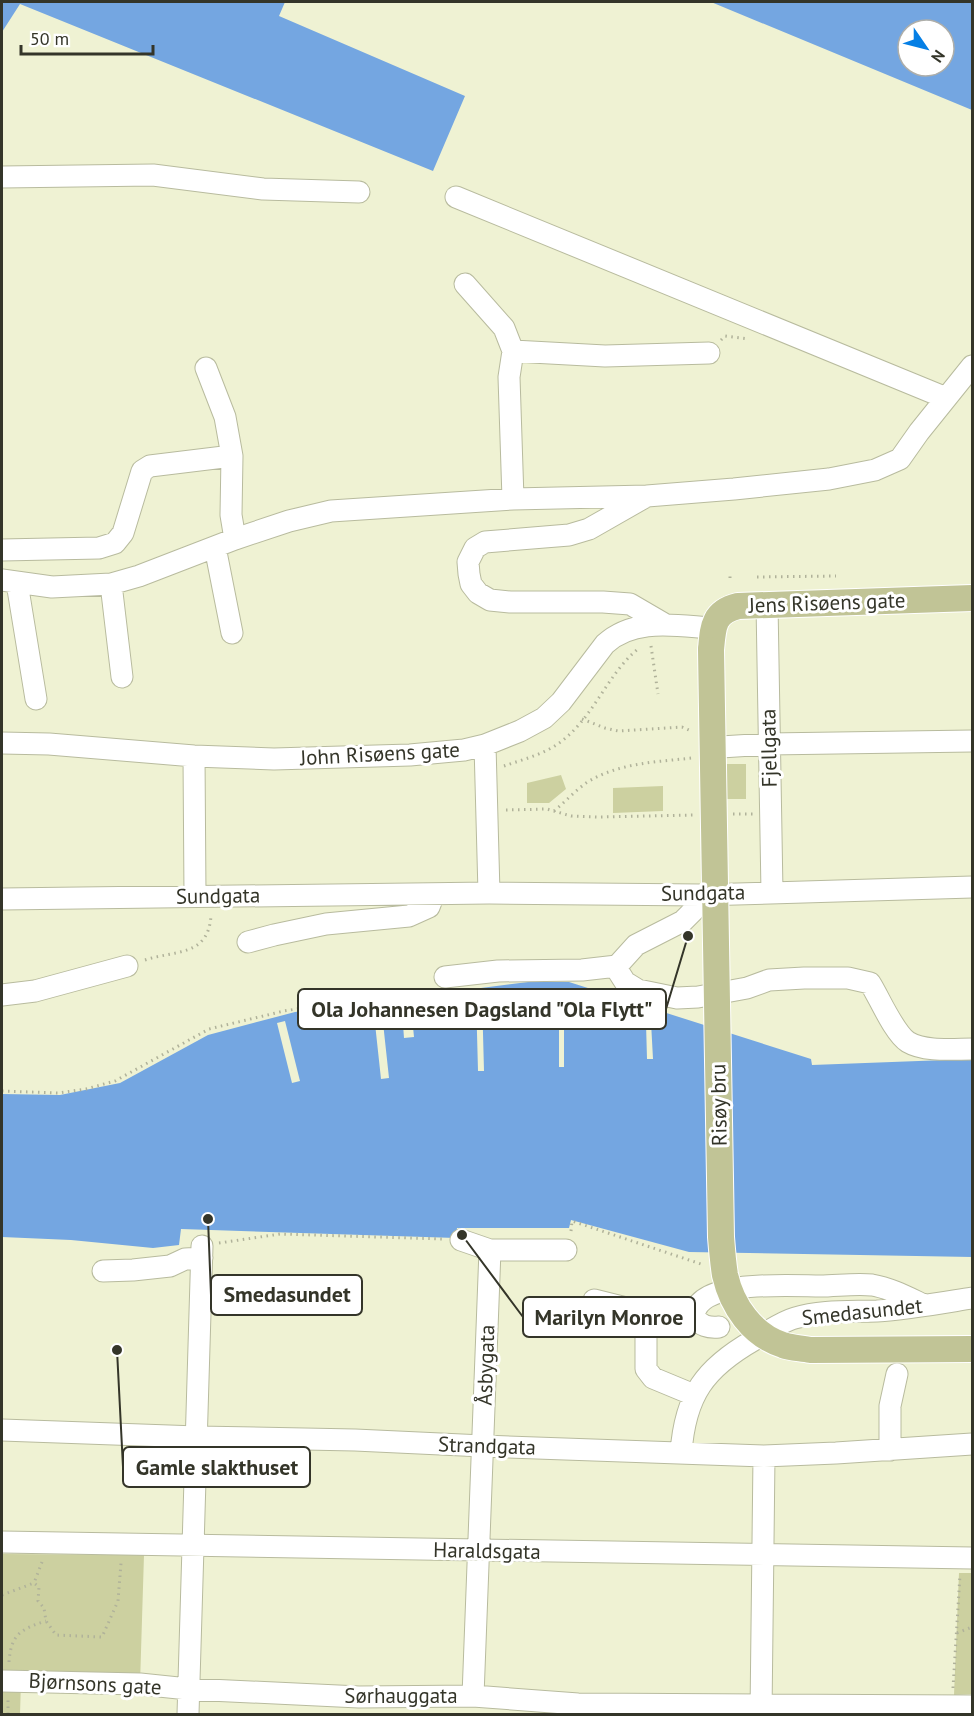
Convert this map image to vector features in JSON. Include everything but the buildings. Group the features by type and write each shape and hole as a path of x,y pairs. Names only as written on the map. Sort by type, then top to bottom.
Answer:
{"main road":[{"name":"Jens Risøens gate","path":"712,639 716,620 726,609 738,606 972,598"},
{"name":"Risøy bru","path":"712,639 721,1237 725,1274 730,1293 754,1328 762,1335 784,1346 811,1350 972,1348"}],"street":[{"path":"2,177 153,175 262,189 359,192"},
{"path":"456,197 946,398"},
{"path":"465,284 504,328 513,351 509,377 513,499"},
{"path":"513,351 605,356 709,353"},
{"path":"36,699 9,582 52,587 111,584 139,576 235,538 331,511 513,499 647,496 817,480 875,470 900,459 972,366"},
{"path":"206,368 225,417 232,456 231,515 235,538"},
{"path":"2,550 99,548 115,543 123,533 130,515 142,471 150,466 232,456"},
{"path":"647,496 590,529 569,535 485,542 475,548 468,562 469,574 471,584 478,593 490,600 630,604 666,625"},
{"path":"215,547 232,633"},
{"path":"111,584 122,677"},
{"name":"Fjellgata","path":"767,604 772,892"},
{"name":"John Risøens gate","path":"2,743 274,759 410,755 464,750 520,731 544,718 561,702 605,644 612,637 632,628 666,625 712,639"},
{"path":"721,747 769,744 972,741"},
{"path":"484,745 489,893"},
{"path":"194,756 203,896"},
{"name":"Sundgata","path":"2,899 489,893 701,894 972,887"},
{"name":"Sundgata","path":"248,942 326,924 409,916 429,907 434,894"},
{"path":"445,978 498,971 582,970 617,966 636,945 682,921 693,911 701,894"},
{"path":"2,995 34,991 127,966"},
{"path":"617,966 625,982 638,990 677,998 698,997 747,988 769,980 848,978 870,983 893,1024 907,1041 933,1050 972,1049"},
{"path":"460,1240 490,1250 566,1250"},
{"name":"Åsbygata","path":"473,1696 490,1250"},
{"path":"103,1271 170,1266 202,1252 188,1714"},
{"path":"719,1327 704,1326 694,1317 694,1311 711,1295 732,1289 871,1285 896,1292 924,1305"},
{"name":"Smedasundet","path":"681,1453 682,1435 688,1412 703,1380 728,1356 793,1318 816,1313 879,1311 972,1298"},
{"path":"594,1300 678,1321 694,1317"},
{"path":"646,1337 645,1369 653,1378 664,1384 694,1395"},
{"path":"890,1450 890,1406 897,1374"},
{"name":"Strandgata","path":"2,1430 355,1440 765,1456 972,1444"},
{"path":"761,1710 765,1456"},
{"name":"Haraldsgata","path":"2,1542 966,1558"},
{"name":"Bjørnsons gate","path":"2,1681 140,1684 188,1689"},
{"name":"Sørhauggata","path":"188,1689 359,1697 473,1696 578,1704 761,1710 972,1706"}],"path":[{"path":"709,353 725,336 758,340 773,327"},
{"path":"757,577 836,576"},
{"path":"651,645 658,694"},
{"path":"503,766 536,755 563,740 582,719 629,655 641,646"},
{"path":"582,719 618,731 682,727 692,732"},
{"path":"554,811 585,784 599,776 646,763 696,758 721,747"},
{"path":"486,812 547,809 571,816 598,818 694,815"},
{"path":"730,814 770,813"},
{"path":"127,966 154,957 190,950 204,940 209,931 211,918 203,896"},
{"path":"2,1091 58,1093 86,1089 115,1081 209,1029 284,1011 382,995 395,997 434,991 445,978"},
{"path":"2,1595 34,1583 50,1542"},
{"path":"34,1583 39,1587 38,1601 44,1608 46,1621 56,1635 102,1637 118,1601 122,1543"},
{"path":"953,1694 966,1558"},
{"path":"957,1634 972,1627"}],"green space":[{"path":"716,764 746,764 746,799 716,799"},
{"path":"561,775 566,789 549,803 527,803 527,783"},
{"path":"663,786 663,811 613,813 613,788"},
{"path":"2,1554 144,1555 140,1684 21,1681 20,1714 2,1714"},
{"path":"959,1573 972,1573 972,1694 954,1695"}],"water":[{"path":"2,2 285,2 279,16 465,96 433,171 20,4 2,32"},
{"path":"711,2 972,2 972,110"},
{"path":"528,982 569,982 811,1059 812,1065 972,1059 972,1257 689,1252 571,1220 569,1228 457,1228 456,1238 181,1229 179,1245 153,1248 71,1240 2,1237 2,1094 60,1095 120,1083 208,1035 295,1012"}],"pier":[{"path":"559,991 564,991 564,1067 559,1067"},
{"path":"410,996 414,1037 404,1038 401,997"},
{"path":"476,996 482,996 484,1071 478,1071"},
{"path":"381,1004 389,1078 381,1079 373,1005"},
{"path":"285,1021 300,1081 292,1083 277,1023"},
{"path":"651,1022 653,1059 647,1059 646,1023"}],"place":[{"name":"Ola Johannesen Dagsland \"Ola Flytt\"","path":"688,936"},
{"name":"Smedasundet","path":"208,1219"},
{"name":"Marilyn Monroe","path":"462,1235"},
{"name":"Gamle slakthuset","path":"117,1350"}]}
